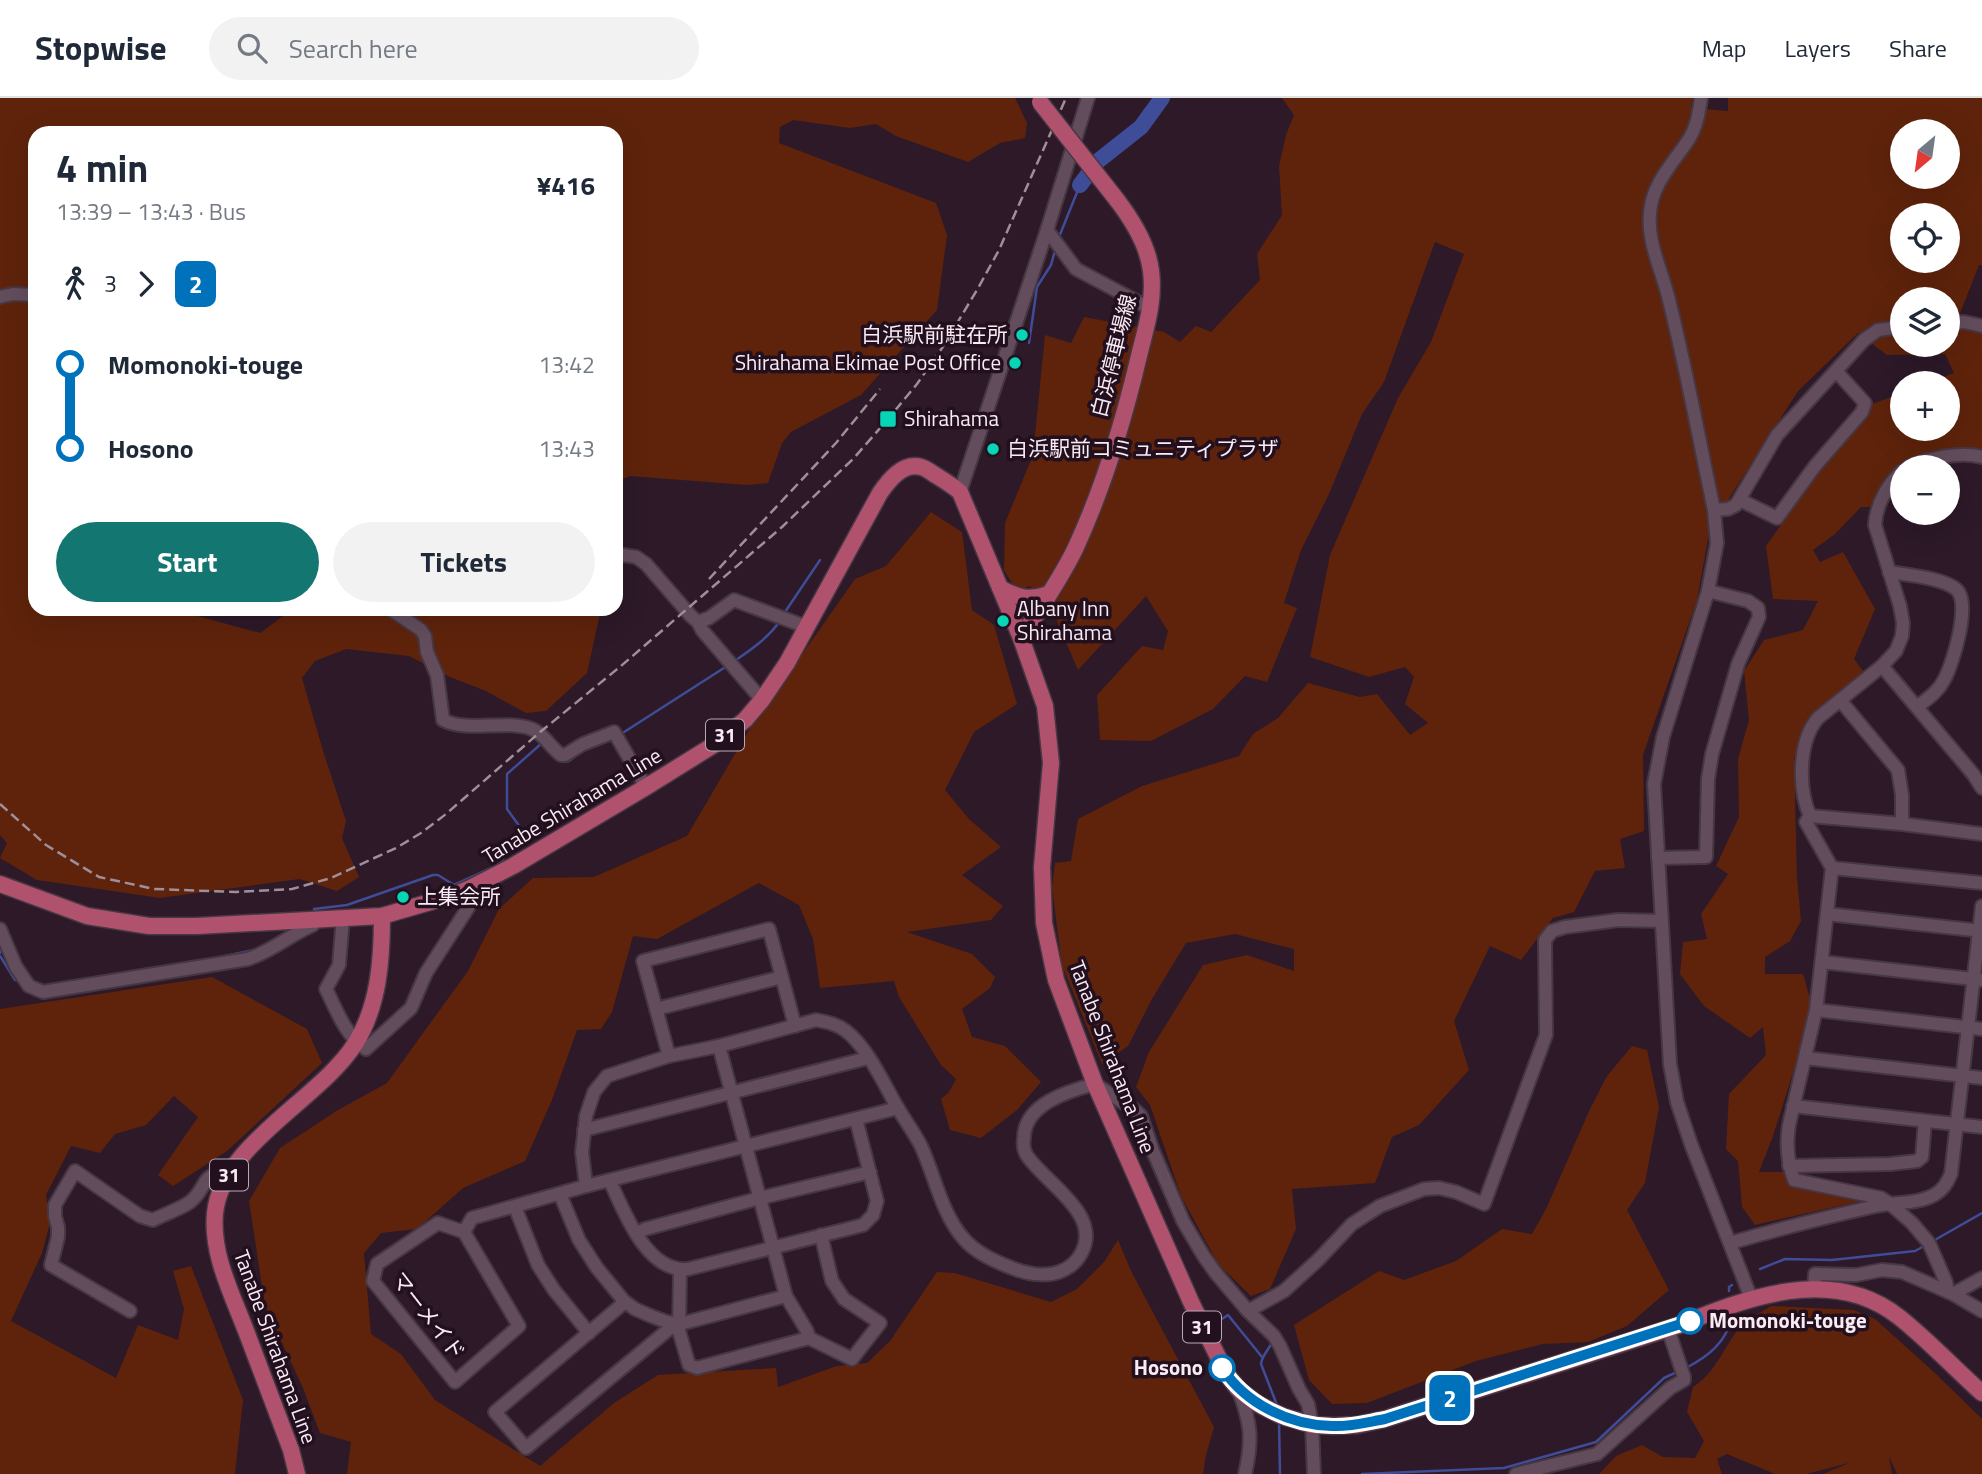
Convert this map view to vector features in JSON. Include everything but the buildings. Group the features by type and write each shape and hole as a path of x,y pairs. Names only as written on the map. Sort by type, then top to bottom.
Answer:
{"main road":[{"name":"白浜停車場線","path":"1021,638 1076,547 1096,498 1121,422 1151,309 1151,271 1136,226 1038,100"},
{"name":"Tanabe Shirahama Line","path":"0,884 87,916 149,926 382,916 470,888 513,866 646,787 712,746 745,720 787,663 866,516 889,480 908,467 921,466 960,492 1021,638 1045,706 1051,763 1042,867 1044,923 1056,980 1095,1084 1191,1303 1222,1367 1238,1389 1256,1403 1282,1416 1312,1425 1357,1425 1385,1419 1668,1329 1751,1298 1796,1289 1814,1289 1843,1291 1870,1299 1898,1315 1982,1393"},
{"path":"1000,588 1032,600 1048,594"},
{"name":"Tanabe Shirahama Line","path":"297,1474 291,1450 222,1268 215,1213 220,1191 229,1174 250,1148 340,1064 356,1042 370,1014 379,979 382,916"}],"street":[{"path":"960,492 1088,98"},
{"path":"1701,98 1699,118 1690,138 1669,165 1652,199 1649,215 1652,242 1668,297 1714,510 1717,543 1708,591 1661,749 1654,784 1673,1084 1691,1144 1751,1298"},
{"path":"1047,230 1076,269 1151,309"},
{"path":"0,297 28,295"},
{"path":"1960,322 1982,326"},
{"path":"1714,510 1737,505 1777,435 1872,334 1890,328"},
{"path":"1740,500 1777,518 1815,466 1862,412 1865,403 1836,371"},
{"path":"1956,455 1971,454 1982,457"},
{"path":"1810,816 1804,798 1804,746 1812,725 1882,666 1896,651 1902,636 1900,606 1878,539 1875,516 1890,485"},
{"path":"623,555 636,557 646,564 762,700"},
{"path":"1889,572 1945,582 1961,594 1963,603 1963,614 1949,670 1938,690 1917,706"},
{"path":"1658,858 1706,856 1707,779 1712,754 1738,664 1759,617 1758,608 1748,601 1708,591"},
{"path":"698,622 709,618 734,600 807,627"},
{"path":"400,616 421,630 425,636 427,652 437,675 443,720 456,724 512,725 534,729 561,755 614,732 646,787"},
{"path":"1882,666 1982,788"},
{"path":"1840,700 1898,769 1902,795 1902,824"},
{"path":"1810,816 1982,834"},
{"path":"1810,816 1806,822 1832,868 1816,1010 1787,1141 1789,1166 1794,1180 1881,1198 1889,1203 1912,1223 1929,1243 1950,1293"},
{"path":"1832,868 1982,883"},
{"path":"343,917 339,965 326,989 350,1035 366,1049 411,1008 426,973 473,900 470,888"},
{"path":"1730,1243 1802,1222 1889,1203 1916,1201 1934,1195 1946,1185 1951,1174 1968,1027 1977,979 1982,906"},
{"path":"1827,914 1981,930"},
{"path":"0,929 16,967 29,986 43,992 248,959 267,953 313,925 315,918"},
{"path":"1248,1311 1284,1291 1352,1224 1380,1206 1424,1189 1439,1188 1456,1192 1484,1205 1546,1035 1545,940 1552,931 1564,927 1618,920 1661,921"},
{"path":"669,1056 643,961 769,929 795,1026"},
{"path":"1822,962 1977,979"},
{"path":"656,1009 782,976"},
{"path":"1816,1010 1982,1029"},
{"path":"586,1186 582,1152 586,1116 594,1092 607,1076 669,1056 719,1046 816,1020 832,1023 850,1034 869,1058 921,1146 953,1224 965,1240 980,1253 1018,1271 1039,1275 1056,1273 1072,1266 1080,1256 1086,1245 1087,1234 1083,1218 1074,1206 1025,1155 1026,1123 1046,1103 1095,1084 1141,1116 1183,1221 1215,1272 1280,1346 1308,1404 1312,1425 1314,1474"},
{"path":"719,1046 786,1296 809,1338"},
{"path":"584,1130 869,1058"},
{"path":"1805,1058 1982,1078"},
{"path":"1793,1106 1982,1127"},
{"path":"464,1232 472,1218 586,1186 898,1108"},
{"path":"610,1181 626,1217 655,1258 680,1270 863,1225 873,1215 877,1201 856,1119"},
{"path":"1789,1166 1917,1161 1922,1157 1925,1121"},
{"path":"130,1311 51,1265 58,1237 55,1205 75,1171 140,1216 153,1220 190,1202 209,1176 217,1173 229,1174"},
{"path":"637,1233 761,1198 870,1172"},
{"path":"560,1194 579,1240 597,1268 625,1302 651,1316 680,1324"},
{"path":"515,1207 538,1265 554,1290 589,1333"},
{"name":"マーメイド","path":"438,1223 464,1232 519,1326 455,1382 373,1281 377,1264 438,1223"},
{"path":"680,1270 680,1331 689,1365 697,1368 809,1338 852,1359 880,1323 844,1299 832,1280 821,1235"},
{"path":"1814,1289 1815,1274 1856,1275 1882,1270 1902,1272 1950,1293 1982,1311"},
{"path":"1950,1293 1982,1278"},
{"path":"625,1302 495,1412 526,1448 669,1329 786,1296"},
{"path":"1516,1474 1597,1454 1670,1388 1684,1380 1668,1329"},
{"path":"1238,1389 1249,1419 1251,1448 1245,1474"}],"shaded area":[{"path":"0,98 1015,98 1027,123 1025,138 1000,143 968,162 896,136 876,124 850,128 793,120 780,127 779,143 936,203 947,235 937,310 861,395 791,432 782,443 768,483 747,485 630,476 623,479 623,126 28,126 28,616 198,616 260,633 283,616 599,616 587,673 546,711 526,713 486,691 450,677 409,656 346,649 315,661 302,678 346,821 342,838 359,877 337,891 300,879 160,898 37,880 0,858 7,843 0,835"},
{"path":"1282,98 1693,98 1691,108 1728,111 1728,98 1982,98 1982,265 1979,265 1960,313 1960,287 1890,287 1890,355 1858,333 1798,391 1710,528 1697,600 1643,755 1644,831 1620,839 1625,868 1595,871 1574,912 1553,918 1521,960 1490,946 1454,1021 1469,1070 1419,1125 1392,1137 1375,1183 1292,1189 1296,1229 1270,1289 1251,1296 1218,1264 1181,1196 1150,1105 1136,1087 1149,1052 1203,965 1247,955 1294,971 1294,949 1235,934 1186,943 1152,999 1128,1046 1102,1064 1062,965 1052,888 1055,863 1071,861 1078,819 1142,786 1239,756 1253,734 1278,718 1308,683 1360,697 1377,694 1410,735 1428,723 1405,704 1414,677 1405,667 1369,677 1310,657 1330,555 1398,398 1431,342 1464,254 1435,242 1384,382 1362,414 1329,494 1301,550 1284,603 1297,608 1267,682 1245,676 1213,709 1151,741 1100,740 1097,695 1142,646 1163,650 1168,631 1146,596 1078,670 1051,607 1030,586 1017,591 1004,570 1005,523 1033,455 1045,335 1071,343 1084,317 1164,332 1180,342 1196,326 1211,332 1260,280 1257,254 1282,215 1279,166 1294,115"},
{"path":"1960,322 1982,326 1982,453 1954,451 1929,455 1890,455 1890,478 1870,507 1861,507 1835,534 1813,550 1820,562 1843,552 1875,609 1854,659 1863,671 1810,723 1794,757 1797,877 1801,921 1790,941 1765,957 1765,974 1803,974 1813,1009 1759,1172 1783,1172 1792,1186 1870,1199 1755,1225 1742,1207 1738,1161 1726,1149 1729,1094 1766,1055 1763,1027 1750,1038 1704,1006 1680,974 1683,942 1707,939 1701,914 1728,874 1716,866 1739,817 1738,759 1749,720 1744,671 1764,640 1803,630 1818,601 1773,599 1766,546 1838,445 1872,404 1890,397 1890,441 1960,441 1960,371 1953,371 1946,357 1960,357"},
{"path":"931,512 962,532 972,610 994,625 1017,704 974,732 945,790 969,819 1001,847 962,875 1003,906 991,920 907,932 972,954 995,977 990,988 962,1009 972,1037 1005,1046 1041,1082 1017,1110 981,1138 950,1130 941,1099 949,1092 956,1079 941,1065 899,997 894,981 820,988 813,939 799,905 759,883 657,939 633,936 612,1012 601,1029 577,1030 552,1100 525,1161 463,1188 417,1229 381,1233 364,1253 371,1334 401,1354 435,1400 540,1466 614,1403 658,1375 776,1368 778,1387 837,1366 867,1363 890,1341 937,1272 955,1273 1051,1302 1077,1289 1104,1262 1118,1240 1131,1271 1214,1427 1203,1474 347,1474 351,1442 320,1433 303,1388 265,1306 249,1201 280,1148 338,1110 387,1083 468,971 499,909 533,878 594,877 687,836 749,730 855,579 886,566"},
{"path":"212,977 307,1029 322,1063 227,1151 173,1186 158,1175 198,1117 174,1096 146,1125 115,1134 100,1153 71,1146 46,1195 50,1223 42,1253 11,1321 116,1378 138,1325 178,1340 184,1309 173,1271 191,1266 243,1400 235,1474 0,1474 0,1009"},
{"path":"1632,1046 1647,1050 1659,1107 1645,1183 1627,1210 1669,1290 1627,1326 1588,1342 1543,1344 1476,1361 1367,1403 1332,1404 1309,1380 1294,1325 1379,1271 1404,1280 1456,1261 1502,1229 1532,1234 1607,1076"},
{"path":"1771,1306 1854,1310 1875,1319 1982,1419 1982,1474 1897,1474 1889,1456 1892,1474 1823,1474 1849,1463 1806,1474 1775,1474 1727,1454 1717,1459 1722,1474 1599,1474 1616,1456 1642,1445 1663,1457 1695,1458 1704,1441 1687,1412 1693,1387 1708,1374 1742,1325"}],"waterway":[{"path":"1080,185 1098,161 1141,127 1162,98"},
{"path":"1059,237 1080,185"},
{"path":"1029,343 1037,287 1051,265 1056,247"},
{"path":"783,615 820,560"},
{"path":"736,660 765,638 780,621"},
{"path":"621,734 727,666"},
{"path":"314,909 347,905 433,875 438,875 454,885 500,864 507,851 528,838 507,809 507,774 544,744"},
{"path":"561,760 569,761 580,753"},
{"path":"272,941 294,928"},
{"path":"0,953 2,945"},
{"path":"206,960 254,950"},
{"path":"0,956 15,980 19,980"},
{"path":"38,983 47,987"},
{"path":"1933,1241 1982,1213"},
{"path":"1760,1269 1785,1259 1832,1260 1915,1251 1924,1246"},
{"path":"1729,1291 1732,1285"},
{"path":"1210,1323 1213,1325 1228,1315 1262,1357"},
{"path":"1686,1368 1720,1342 1731,1319"},
{"path":"1272,1342 1261,1364 1277,1405"},
{"path":"1362,1474 1504,1468 1596,1442 1664,1378 1677,1372"},
{"path":"1279,1422 1280,1474"}],"railway":[{"path":"0,804 46,845 99,877 154,889 236,892 292,889 331,878 396,848 421,833 782,527 854,458 917,384 977,290 999,250 1066,98"},
{"path":"709,579 836,443 880,389"}],"bus line":[{"name":"2","path":"1222,1368 1238,1389 1256,1403 1282,1416 1312,1425 1357,1425 1385,1419 1690,1321"}],"place":[{"name":"白浜駅前駐在所","path":"1022,335"},
{"name":"Shirahama Ekimae Post Office","path":"1015,363"},
{"name":"Shirahama","path":"888,419"},
{"name":"白浜駅前コミュニティプラザ","path":"993,449"},
{"name":"Albany Inn Shirahama","path":"1003,621"},
{"name":"上集会所","path":"403,897"},
{"name":"Momonoki-touge","path":"1690,1321"},
{"name":"Hosono","path":"1222,1368"}]}
